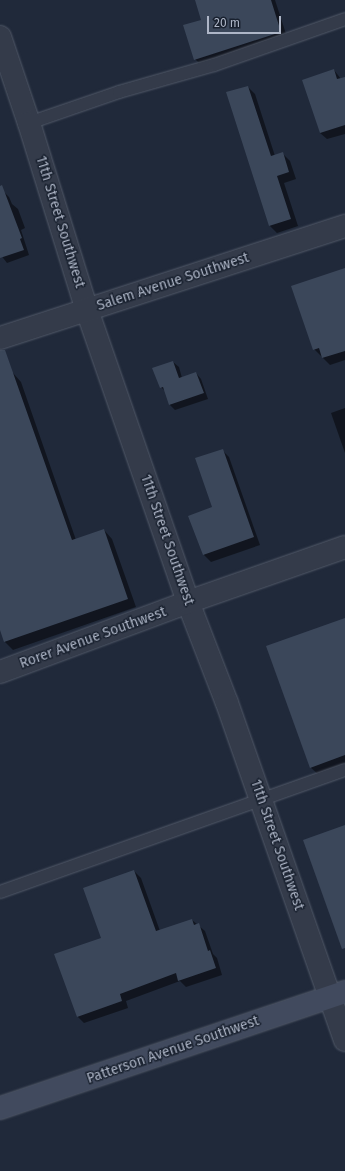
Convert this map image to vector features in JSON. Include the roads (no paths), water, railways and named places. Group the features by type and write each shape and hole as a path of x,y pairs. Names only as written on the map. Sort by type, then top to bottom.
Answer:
{"main road":[{"name":"Patterson Avenue Southwest","path":"0,1108 337,994"}],"street":[{"name":"11th Street Southwest","path":"0,37 29,123 87,310 188,602 227,703 261,800 337,994 345,1040"},
{"name":"Salem Avenue Southwest","path":"0,338 345,226"},
{"name":"Rorer Avenue Southwest","path":"0,672 188,602 345,547"}],"lane":[{"path":"29,123 118,92 214,65 345,19"},
{"path":"0,892 345,770"}]}
